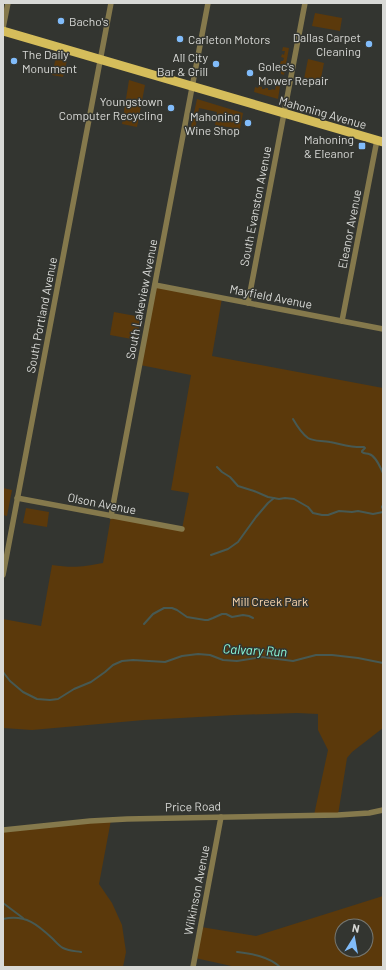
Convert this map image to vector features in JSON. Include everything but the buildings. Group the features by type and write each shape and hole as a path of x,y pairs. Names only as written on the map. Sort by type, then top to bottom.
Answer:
{"main road":[{"name":"Mahoning Avenue","path":"3,29 380,141"}],"street":[{"path":"3,29 8,3"},
{"name":"South Portland Avenue","path":"3,575 111,3"},
{"name":"South Lakeview Avenue","path":"111,516 208,3"},
{"name":"South Evanston Avenue","path":"248,303 305,3"},
{"name":"Eleanor Avenue","path":"342,321 380,141"},
{"name":"Mayfield Avenue","path":"155,285 383,329"},
{"name":"Olson Avenue","path":"17,498 182,529"},
{"name":"Price Road","path":"3,830 127,818 338,815 369,813 383,810"},
{"name":"Wilkinson Avenue","path":"193,967 221,816"}],"green space":[{"path":"315,13 342,18 340,31 312,26"},
{"path":"283,47 289,48 284,75 281,74 281,71 279,70 279,67 282,67 282,64 280,64 281,61 283,61 284,58 281,57 282,54 284,55 285,51 282,51"},
{"path":"56,57 67,60 63,77 52,75"},
{"path":"308,59 324,63 321,78 318,78 318,82 304,79"},
{"path":"129,80 145,85 137,127 122,124"},
{"path":"277,80 281,80 278,99 254,92 255,87 258,88 259,86 262,87 262,89 268,88 268,90 275,90"},
{"path":"197,99 243,113 240,129 215,125 217,112 199,108 195,130 193,132 190,131"},
{"name":"Mill Creek Park","path":"155,285 222,298 212,356 383,388 383,728 352,752 347,758 338,815 314,815 328,750 318,730 318,714 297,713 235,715 144,720 32,730 3,728 3,619 41,626 52,565 78,567 103,563 111,516 182,529 189,493 171,490 191,375 140,365"},
{"path":"114,312 141,317 137,340 110,335"},
{"path":"3,488 12,490 7,516 3,515"},
{"path":"26,508 49,512 47,527 23,523"},
{"path":"111,820 99,884 112,903 122,925 126,952 123,967 3,967 3,831"},
{"path":"383,896 383,967 236,967 195,958 201,927 256,936"}],"waterway":[{"path":"293,419 301,432 308,438 364,447 365,448 362,452 374,457 383,473"},
{"path":"217,467 230,477 238,486 268,497 294,499 308,507 313,513 328,515 339,511 358,511 373,514 383,512"},
{"path":"211,555 228,549 238,542 256,517 274,498"},
{"path":"383,505 383,509"},
{"path":"144,624 153,614 164,608 172,608 187,617 205,620 222,614 232,617 243,615 253,618"},
{"name":"Calvary Run","path":"266,651 268,658"},
{"name":"Calvary Run","path":"3,672 10,681 23,692 37,699 50,700 58,699 74,689 91,682 113,665 122,661 133,660 165,662 182,656 198,654 210,655 223,660 237,661 262,657 293,661 316,655 332,655 383,663"},
{"path":"3,903 23,918"},
{"path":"3,919 25,919 37,925 65,949 81,952"},
{"path":"237,952 265,958 280,967"}],"place":[{"name":"Bacho's","path":"61,21"},
{"name":"Carleton Motors","path":"180,39"},
{"name":"Dallas Carpet Cleaning","path":"369,44"},
{"name":"The Daily Monument","path":"14,61"},
{"name":"All City Bar & Grill","path":"216,64"},
{"name":"Golec's Mower Repair","path":"250,73"},
{"name":"Youngstown Computer Recycling","path":"171,108"},
{"name":"Mahoning Wine Shop","path":"248,123"},
{"name":"Mahoning & Eleanor","path":"362,146"}]}
